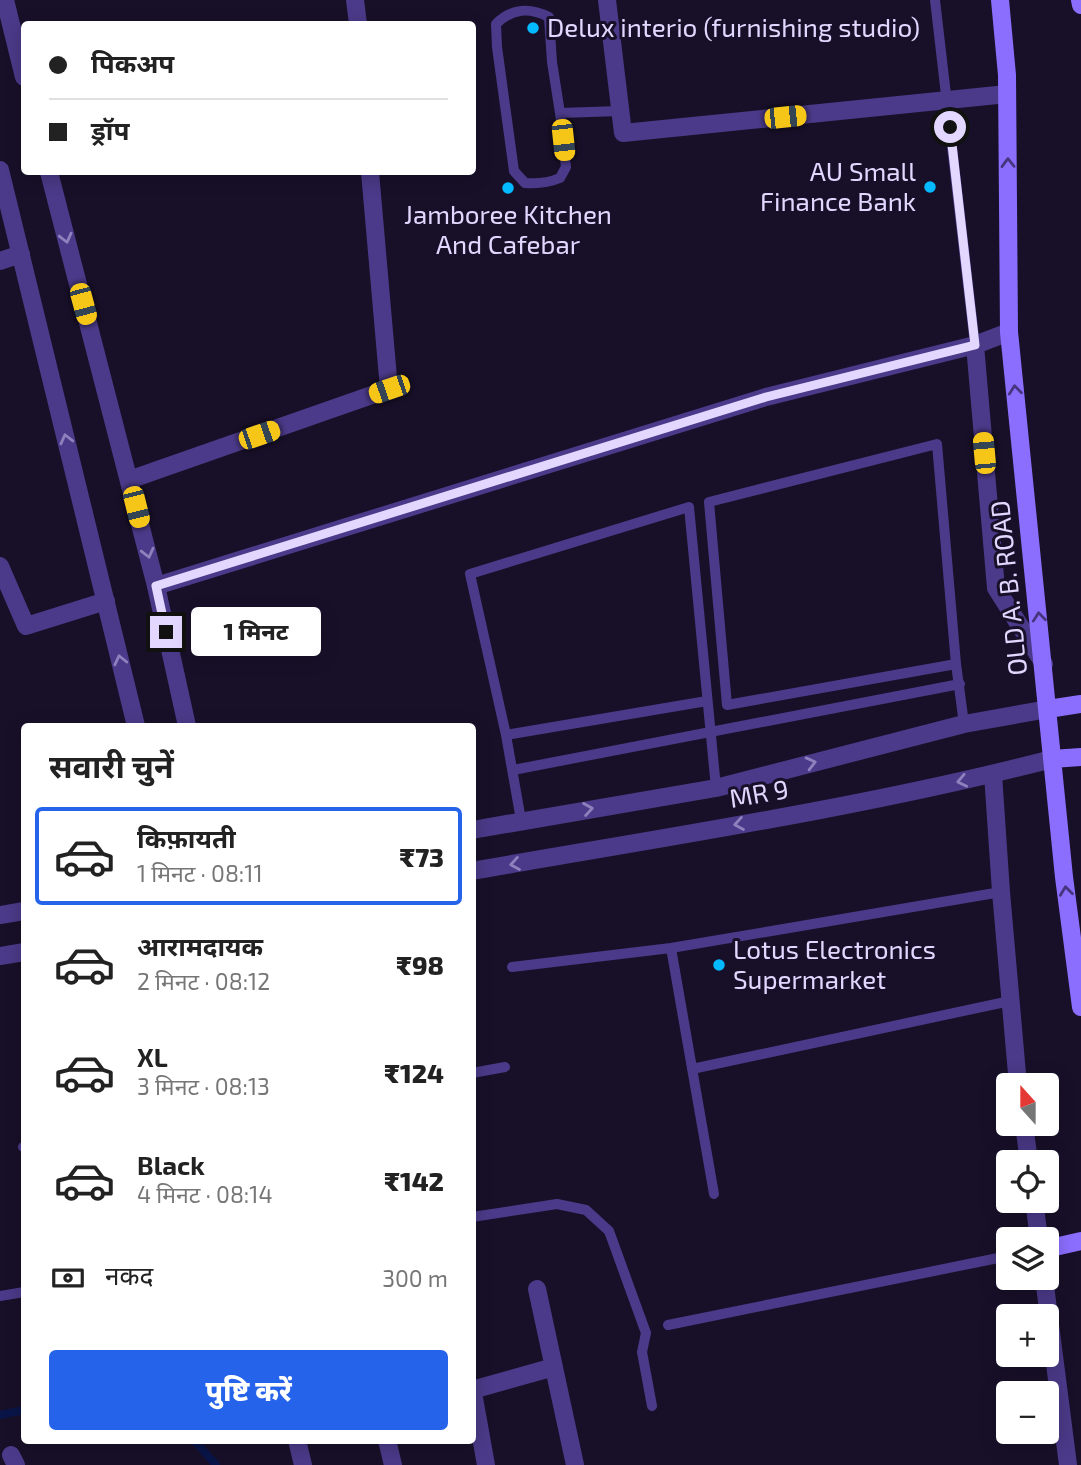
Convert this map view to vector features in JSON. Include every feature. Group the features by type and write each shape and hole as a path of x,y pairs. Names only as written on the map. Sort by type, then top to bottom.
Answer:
{"main road":[{"name":"OLD A. B. ROAD","path":"1000,0 1007,94 1009,332 1052,760"},
{"path":"1048,709 1081,704"},
{"path":"1081,757 1052,760 1081,1007"},
{"path":"1059,1246 1081,1241"}],"street":[{"path":"5,0 21,65"},
{"path":"355,0 358,21"},
{"path":"607,0 623,133 1007,94"},
{"path":"0,170 135,723"},
{"path":"50,175 156,586 186,723"},
{"path":"129,480 389,389 370,175"},
{"path":"0,261 21,254"},
{"path":"156,586 766,397 975,345 1009,332"},
{"path":"975,345 996,588 1044,664"},
{"path":"0,566 26,626 106,601"},
{"name":"MR 9","path":"476,829 716,788 964,724 1048,709"},
{"name":"MR 9","path":"476,870 888,797 1052,760"},
{"path":"993,775 1017,1073"},
{"path":"0,915 21,912"},
{"path":"0,956 21,952"},
{"path":"537,1289 575,1465"},
{"path":"1046,1290 1068,1465"},
{"path":"476,1388 554,1367"},
{"path":"476,1407 486,1465"},
{"path":"298,1444 303,1465"},
{"path":"388,1444 393,1465"}],"lane":[{"path":"935,0 975,345"},
{"path":"535,10 549,17 552,62 560,113 566,167 560,178 548,183 524,183 514,171 497,47 496,24 507,14 535,10"},
{"path":"560,113 620,111"},
{"path":"956,664 727,705 709,502 937,444 956,664 964,724"},
{"path":"521,820 506,735 470,574 689,507 716,788"},
{"path":"513,770 960,684"},
{"path":"506,735 707,701"},
{"path":"512,967 671,948 1001,892"},
{"path":"671,948 714,1194"},
{"path":"692,1069 1010,1001"},
{"path":"476,1072 505,1067"},
{"path":"476,1216 557,1204 586,1210 609,1231 646,1333 642,1352 652,1406"},
{"path":"668,1325 996,1258"},
{"path":"0,1296 21,1292"}],"waterway":[{"path":"0,1415 21,1411"},
{"path":"198,1444 216,1465"}],"place":[{"name":"Delux interio (furnishing studio)","path":"533,28"},
{"name":"AU Small Finance Bank","path":"930,187"},
{"name":"Jamboree Kitchen And Cafebar","path":"508,188"},
{"name":"Lotus Electronics Supermarket","path":"719,965"}],"route":[{"path":"166,632 156,586 766,397 975,345 950,127"}]}
